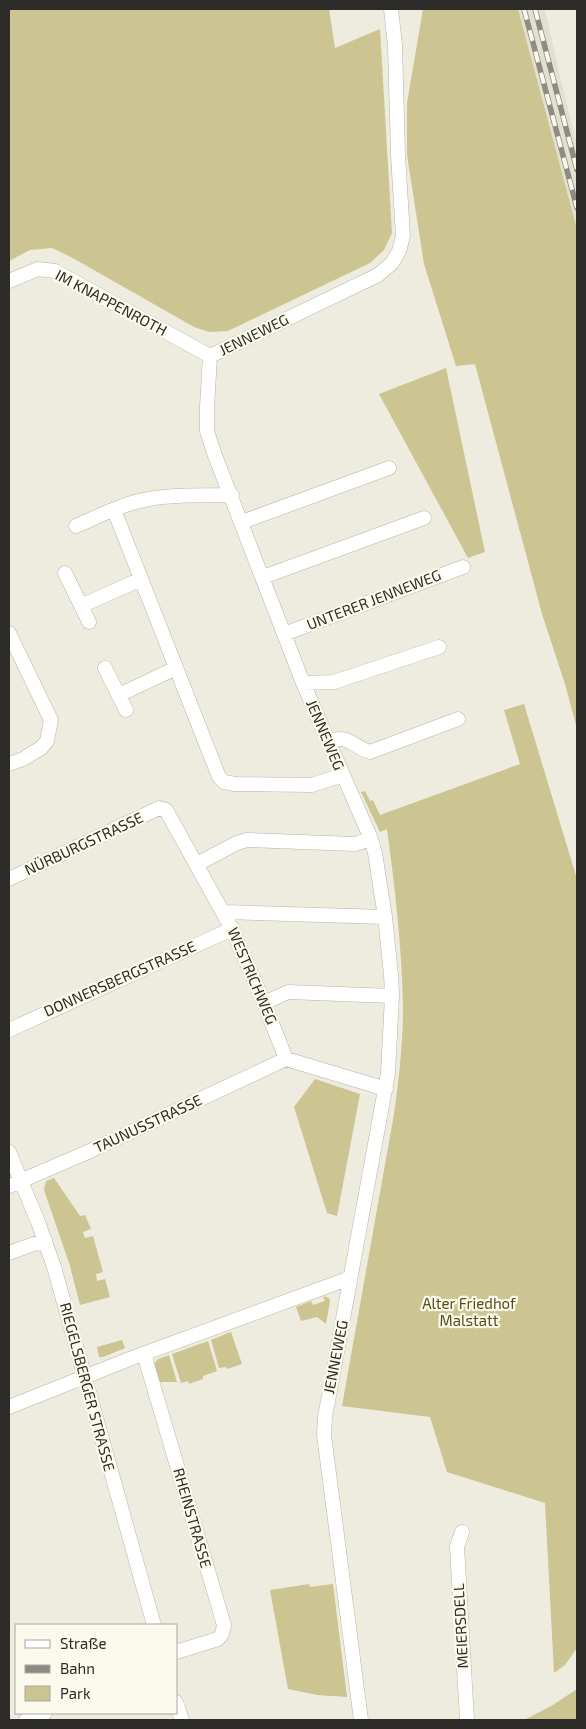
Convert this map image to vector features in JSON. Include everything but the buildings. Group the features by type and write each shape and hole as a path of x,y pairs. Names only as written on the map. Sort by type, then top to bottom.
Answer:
{"street":[{"name":"JENNEWEG","path":"361,1720 324,1435 325,1417 388,1073 392,996 385,917 371,839 303,683 232,495 214,453 207,431 207,407 210,356 378,275 392,263 399,251 403,236 398,155 395,45 391,9"},
{"name":"IM KNAPPENROTH","path":"9,282 38,269 55,271 210,356"},
{"path":"242,522 389,468"},
{"path":"76,526 134,502 163,497 232,495"},
{"path":"114,510 218,777 224,782 303,786 323,782 342,775"},
{"path":"263,577 424,518"},
{"name":"UNTERER JENNEWEG","path":"284,634 463,567"},
{"path":"65,573 89,622"},
{"path":"81,606 141,579"},
{"path":"9,633 51,720 47,740 42,748 23,759 9,764"},
{"path":"303,683 334,682 439,647"},
{"path":"105,668 126,710"},
{"path":"119,695 176,668"},
{"path":"328,740 338,737 348,740 359,748 370,752 458,719"},
{"name":"WESTRICHWEG","path":"159,808 166,810 224,912 286,1059"},
{"name":"NÜRBURGSTRASSE","path":"9,879 159,808"},
{"path":"197,864 236,843 246,840 355,844 371,839"},
{"path":"224,912 385,917"},
{"name":"DONNERSBERGSTRASSE","path":"9,1030 232,929"},
{"path":"264,1003 288,992 392,996"},
{"path":"286,1059 386,1089"},
{"name":"TAUNUSSTRASSE","path":"15,1184 286,1059"},
{"name":"RIEGELSBERGER STRASSE","path":"9,1152 15,1184 45,1240 154,1624"},
{"path":"9,1253 45,1240"},
{"path":"9,1407 144,1354 350,1278"},
{"name":"RHEINSTRASSE","path":"144,1354 224,1625 222,1634 218,1639 178,1651"},
{"name":"MEIERSDELL","path":"462,1532 457,1547 467,1720"},
{"path":"178,1708 182,1720"},
{"path":"26,1720 42,1714"}],"shaded area":[{"path":"518,9 545,9 577,144 577,229"}],"green space":[{"path":"9,9 329,9 335,48 380,29 392,233 384,250 370,263 228,331 209,332 194,327 52,248 30,250 9,261"},
{"path":"423,9 518,9 577,229 577,729 565,684 542,614 475,364 456,366 424,264 407,155 407,103"},
{"path":"446,368 485,552 468,558 379,394"},
{"name":"Alter Friedhof Malstatt","path":"524,704 577,879 577,1648 565,1665 554,1673 545,1503 447,1472 430,1417 342,1406 394,1114 403,1021 400,941 387,829 380,832 361,792 365,791 370,801 373,800 380,815 520,764 504,710"},
{"path":"315,1079 360,1094 337,1216 327,1213 294,1107"},
{"path":"54,1178 80,1216 85,1215 91,1229 83,1232 85,1238 93,1236 103,1272 96,1274 97,1281 105,1279 110,1297 80,1305 70,1266 44,1190 46,1181"},
{"path":"323,1296 329,1298 330,1301 326,1324 317,1317 301,1321 296,1307 311,1301 313,1305 325,1301"},
{"path":"231,1332 242,1364 227,1369 226,1367 219,1368 211,1340"},
{"path":"122,1340 125,1348 99,1357 97,1347"},
{"path":"208,1341 217,1371 189,1384 188,1381 181,1383 172,1354"},
{"path":"169,1355 177,1382 160,1382 154,1364 158,1359"},
{"path":"309,1584 310,1587 333,1584 347,1697 317,1695 288,1689 270,1590"},
{"path":"577,1689 577,1720 524,1720 553,1705"}],"railway":[{"path":"524,9 577,208"},
{"path":"535,9 577,170"}]}
